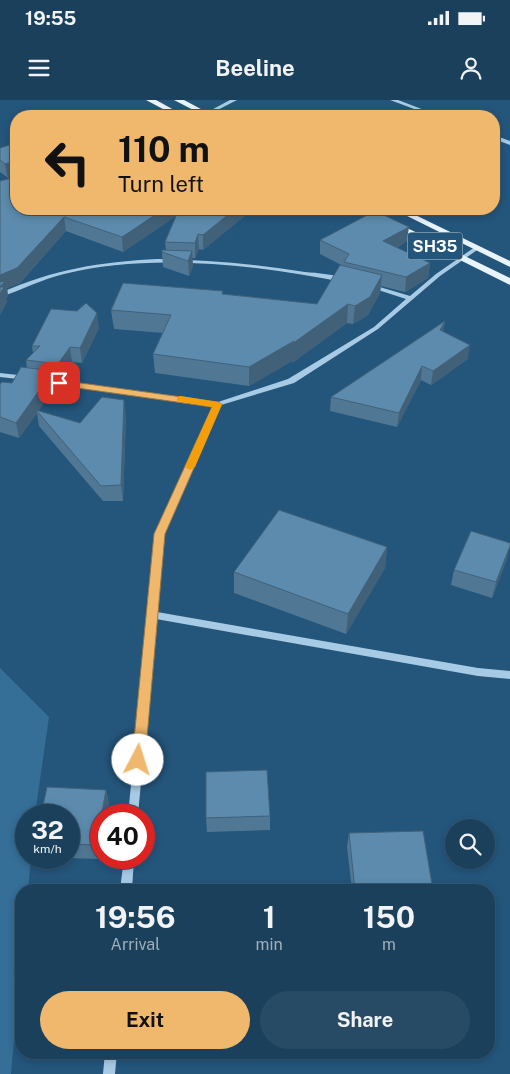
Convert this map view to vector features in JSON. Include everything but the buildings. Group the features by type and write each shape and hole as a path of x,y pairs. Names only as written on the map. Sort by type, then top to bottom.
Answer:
{"main road":[{"path":"150,100 169,110"},
{"path":"178,100 196,110"},
{"name":"SH35","path":"374,215 461,260 510,282"},
{"name":"SH35","path":"409,215 510,264"}],"street":[{"path":"216,110 234,100"},
{"path":"393,100 420,110"},
{"path":"0,374 218,404 291,381 376,328 411,298 477,248"},
{"path":"0,295 16,287 72,270 117,261 158,259 221,263 351,282"},
{"path":"360,284 411,298"},
{"path":"134,804 160,534 218,404"},
{"path":"152,615 478,672 510,675"},
{"path":"127,884 128,869"},
{"path":"109,1074 110,1059"}],"shaded area":[{"path":"0,668 49,717 37,804 15,804 15,869 30,869 29,884 15,884 15,1030 11,1074 0,1074"}],"slow traffic":[{"path":"181,399 218,404 190,467"}],"route":[{"path":"59,383 218,404 160,534 138,760"}]}
